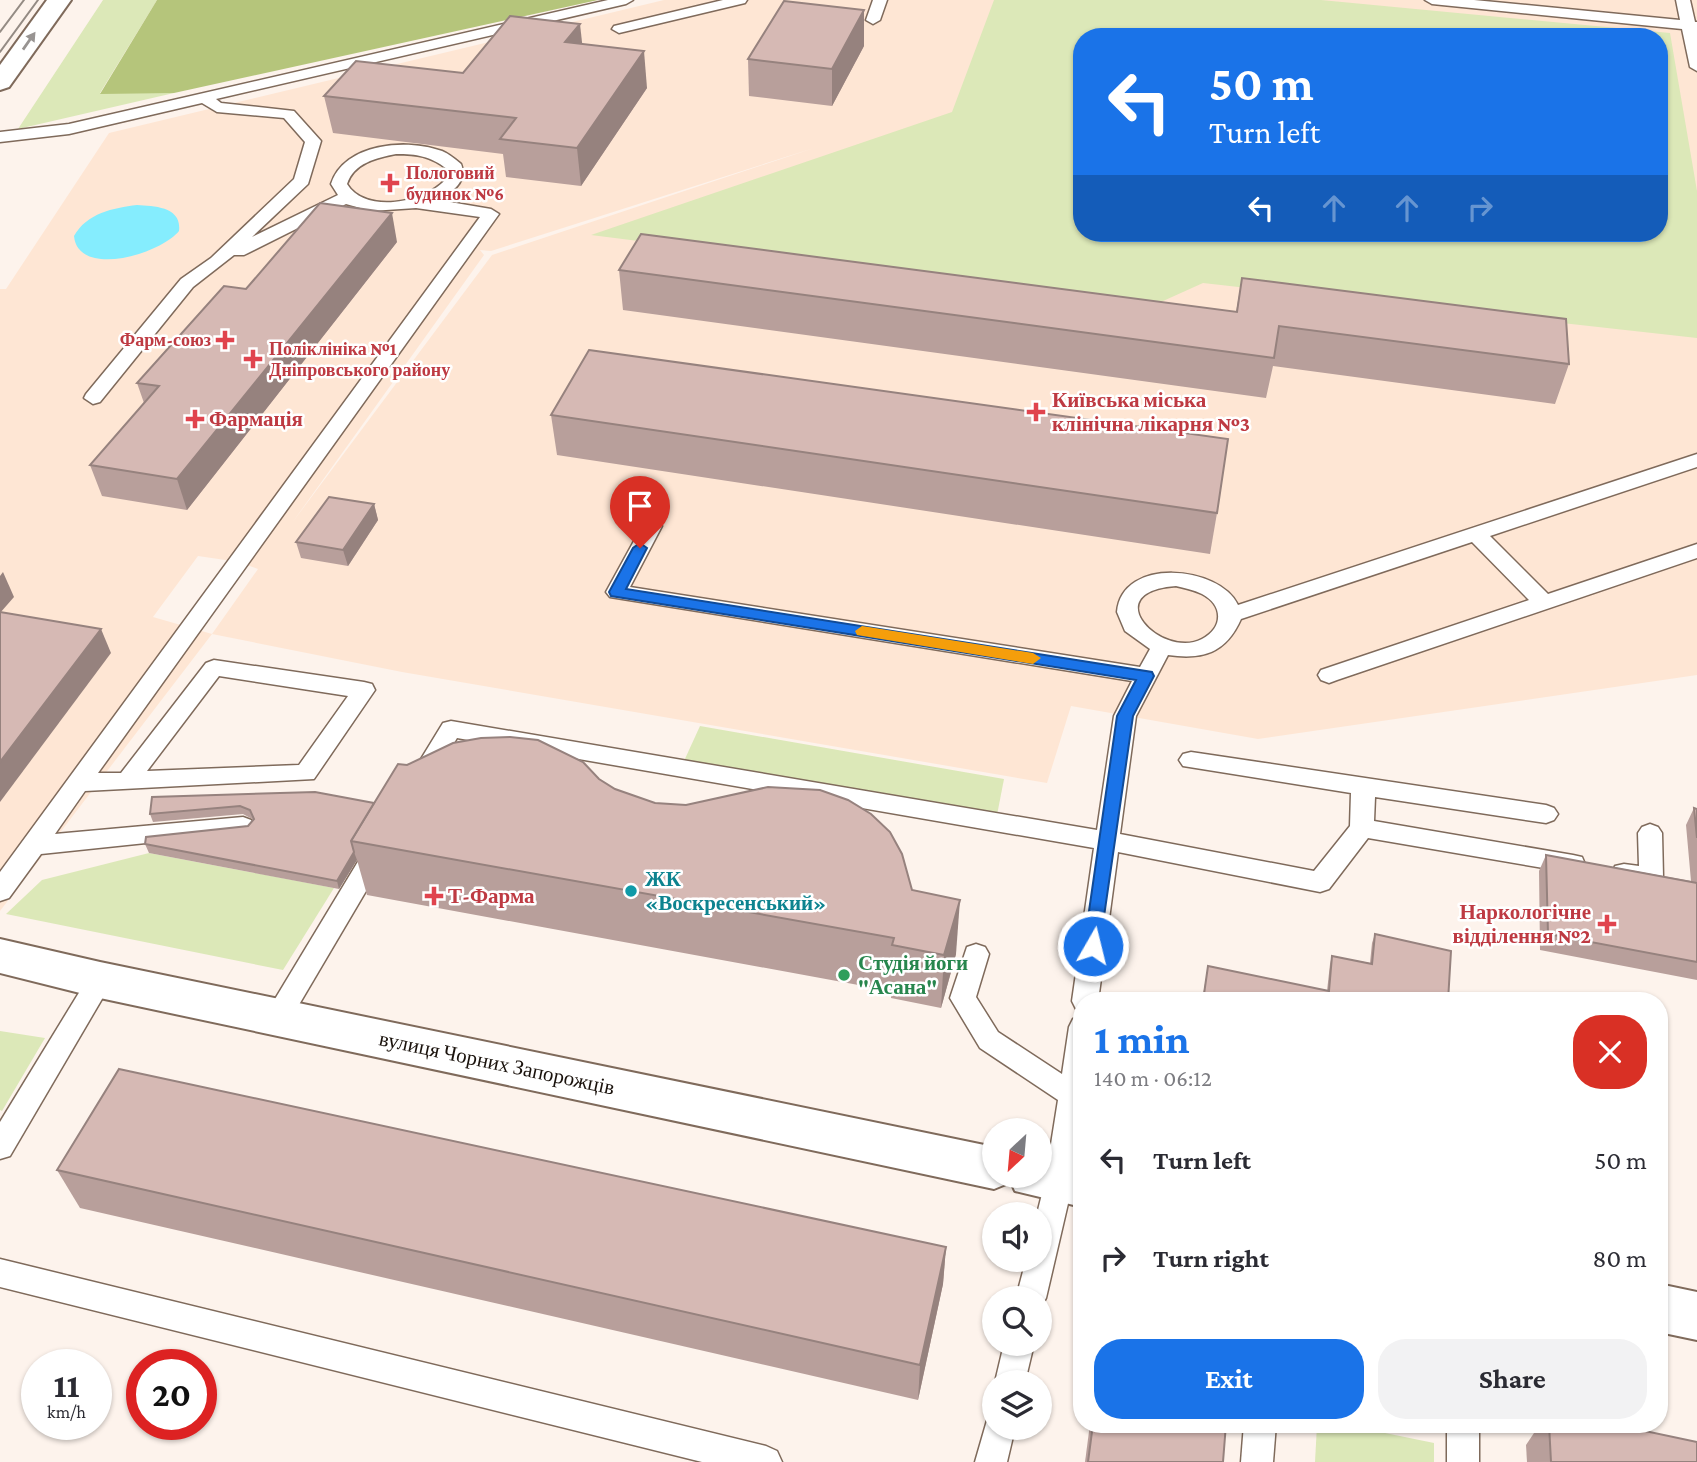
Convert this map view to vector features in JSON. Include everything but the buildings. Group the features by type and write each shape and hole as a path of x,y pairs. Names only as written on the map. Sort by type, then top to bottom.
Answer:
{"street":[{"path":"0,82 59,0"},
{"name":"вулиця Чорних Запорожців","path":"0,956 100,980 982,1165"},
{"path":"1668,1310 1697,1316"}],"lane":[{"path":"0,137 69,129 626,0"},
{"path":"619,29 740,0"},
{"path":"873,20 880,0"},
{"path":"1432,0 1693,25"},
{"path":"1683,0 1693,25 1697,66"},
{"path":"205,98 217,107 289,114 313,141 302,181 217,262"},
{"path":"0,891 491,214 415,203 378,206 347,197 339,185 339,178 346,168 368,155 406,148 436,153 449,159 455,167 454,179 446,189 415,203"},
{"path":"93,398 187,283 217,262 347,197"},
{"path":"1231,615 1697,460"},
{"path":"652,526 617,592 1146,676"},
{"path":"1476,534 1544,602"},
{"path":"1329,675 1697,551"},
{"path":"1176,579 1194,582 1210,589 1223,599 1231,615 1230,627 1222,638 1209,645 1181,649 1162,646 1146,639 1134,628 1126,612 1128,600 1135,590 1148,583 1176,579"},
{"path":"1086,992 1125,716 1162,646"},
{"path":"78,783 127,781 306,773 364,691 214,668 127,781"},
{"path":"408,800 451,730 1107,841 1320,882 1362,828 1363,787"},
{"path":"1191,760 1546,814"},
{"path":"33,845 243,826"},
{"path":"1362,828 1651,877 1650,833"},
{"path":"278,1017 387,835"},
{"path":"976,954 963,998 989,1040 1072,1095"},
{"path":"2,1139 100,980"},
{"path":"1034,1286 1057,1181 1073,1088"},
{"path":"0,1273 766,1462"},
{"path":"1257,1462 1259,1433"},
{"path":"1462,1433 1463,1462"},
{"path":"990,1462 996,1440"}],"shaded area":[{"name":"Київська міська клінічна лікарня №3","path":"664,0 1697,0 1697,675 1258,739 1071,706 1047,783 402,672 212,634 0,911 0,289 6,289 109,133","holes":["814,148 492,255 292,523 484,255 480,250 491,251","198,556 239,562 258,569 212,634 153,617"]}],"green space":[{"path":"103,0 157,0 100,93 174,93 18,129"},
{"path":"157,0 598,0 174,93 100,94"},
{"path":"994,0 1321,0 1617,28 1073,28 1073,242 1668,242 1670,33 1697,191 1697,338 1203,283 1152,306 591,235 952,112"},
{"path":"700,726 1004,779 997,815 684,761"},
{"path":"149,853 334,888 283,970 6,914 42,880"},
{"path":"0,1031 45,1038 2,1111 0,1110"},
{"path":"1317,1433 1385,1433 1434,1443 1434,1462 1315,1462"}],"water":[{"path":"137,205 159,207 172,212 179,223 179,231 155,248 120,258 89,256 79,249 74,236 86,222 110,210"}],"tram line":[{"path":"0,32 24,0"},
{"path":"0,52 38,0"}],"slow traffic":[{"path":"862,631 1033,658"}],"place":[{"name":"Пологовий будинок №6","path":"390,183"},
{"name":"Фарм-союз","path":"225,340"},
{"name":"Поліклініка №1 Дніпровського району","path":"253,359"},
{"name":"Київська міська клінічна лікарня №3","path":"1036,412"},
{"name":"Фармація","path":"195,419"},
{"name":"ЖК «Воскресенський»","path":"631,891"},
{"name":"Т-Фарма","path":"434,896"},
{"name":"Наркологічне відділення №2","path":"1607,924"},
{"name":"Студія йоги \"Асана\"","path":"844,975"}],"route":[{"path":"640,548 617,592 1146,676 1125,716 1093,946"}]}
